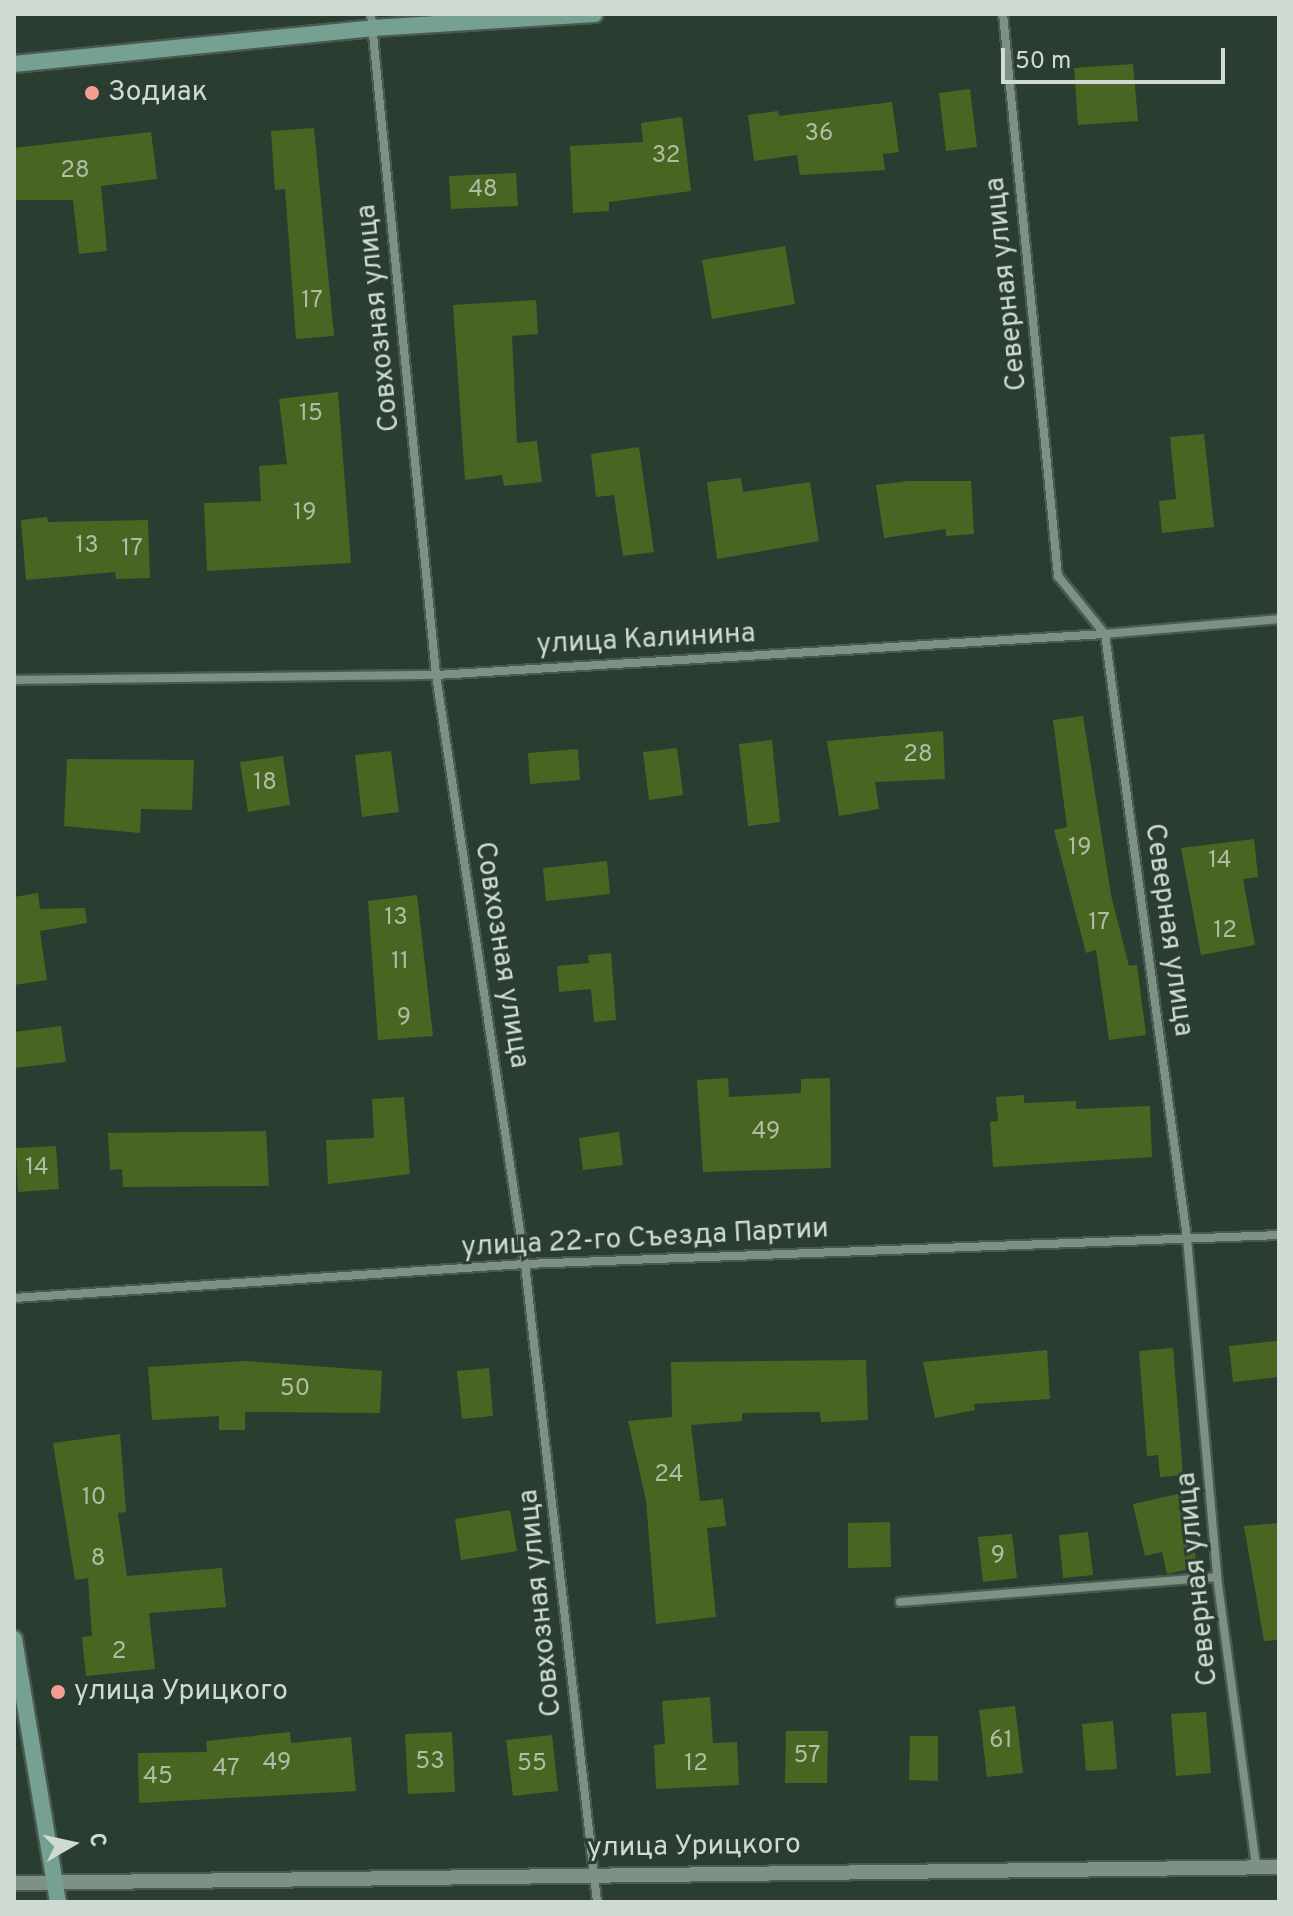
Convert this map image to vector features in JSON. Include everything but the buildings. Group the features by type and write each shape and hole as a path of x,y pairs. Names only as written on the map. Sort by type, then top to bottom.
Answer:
{"main road":[{"path":"14,64 372,21 595,14"},
{"path":"14,1639 58,1902"}],"street":[{"name":"Северная улица","path":"1003,14 1058,576 1105,634 1187,1238 1217,1577 1256,1867"},
{"name":"Совхозная улица","path":"372,21 436,675 525,1264 597,1902"},
{"name":"улица Калинина","path":"14,680 436,675 1105,634 1279,619"},
{"name":"улица 22-го Съезда Партии","path":"14,1298 525,1264 1279,1235"},
{"path":"900,1602 1217,1577"},
{"name":"улица Урицкого","path":"14,1883 1279,1867"}],"place":[{"name":"Зодиак","path":"92,93"},
{"name":"улица Урицкого","path":"58,1692"}]}
